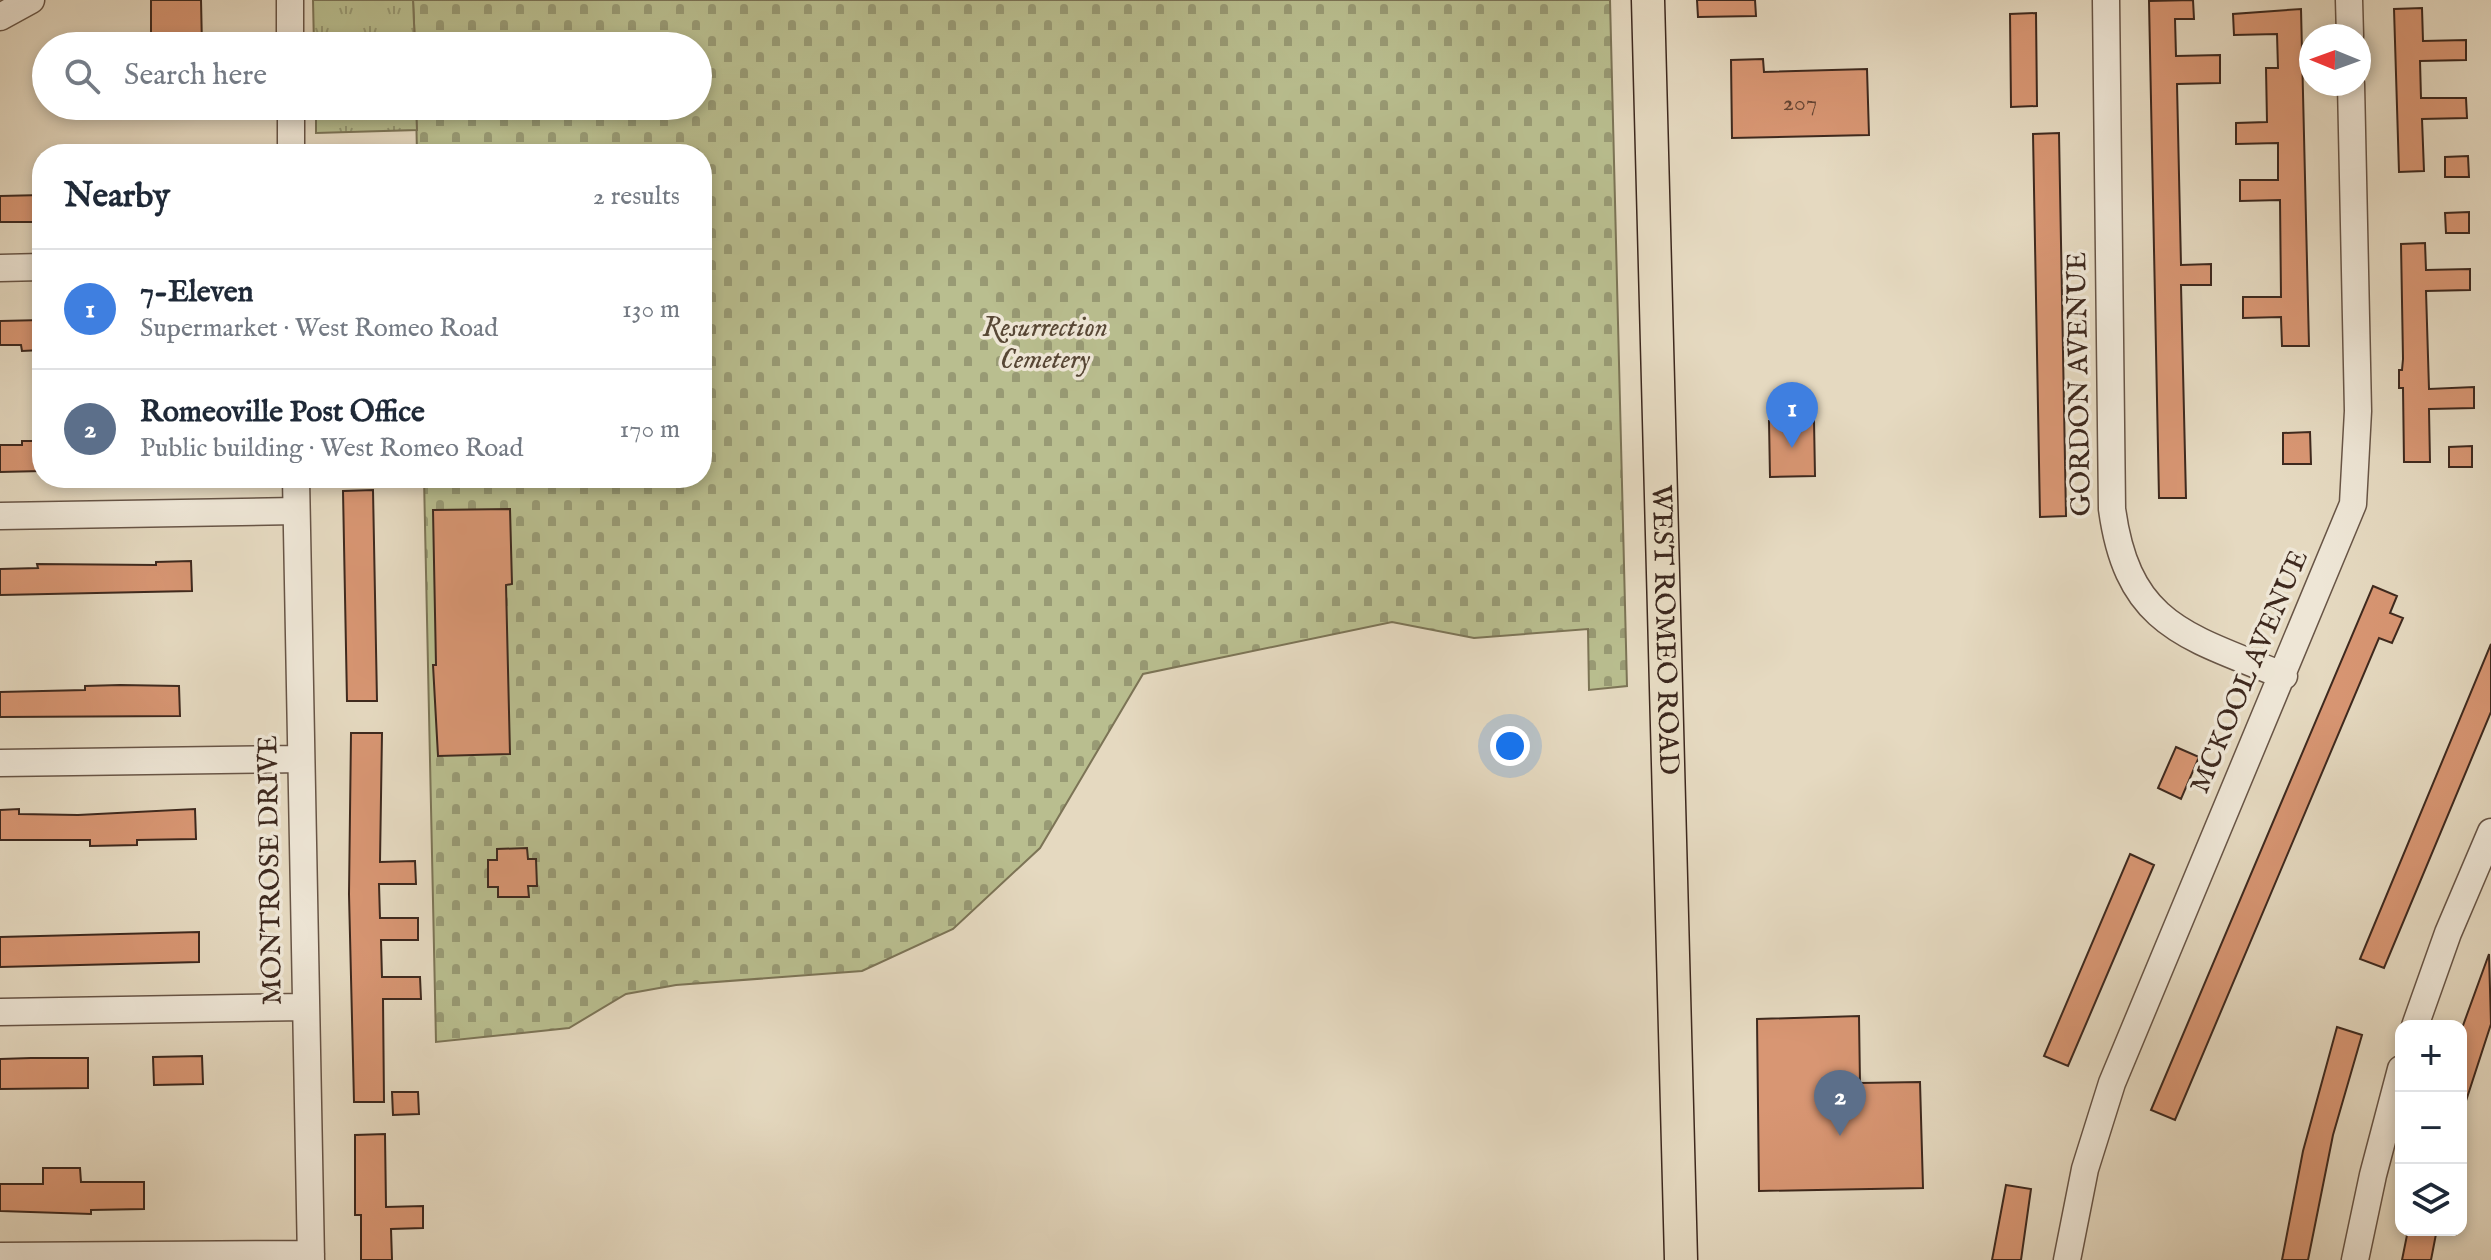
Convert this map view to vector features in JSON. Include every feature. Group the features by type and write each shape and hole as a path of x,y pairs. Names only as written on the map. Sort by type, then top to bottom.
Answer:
{"main road":[{"name":"WEST ROMEO ROAD","path":"1648,0 1681,1260"}],"street":[{"path":"0,17 31,0"},
{"path":"290,0 290,32"},
{"name":"GORDON AVENUE","path":"2106,0 2112,509 2120,552 2137,591 2167,622 2198,640 2284,676"},
{"path":"2349,0 2350,24"},
{"name":"MCKOOL AVENUE","path":"2067,1260 2085,1169 2112,1083 2344,533 2355,486 2358,411 2351,96"},
{"path":"291,120 291,144"},
{"path":"0,268 32,267"},
{"name":"MONTROSE DRIVE","path":"296,488 311,1257"},
{"path":"0,516 296,511"},
{"path":"0,763 301,759"},
{"path":"2417,1020 2448,933 2491,832"},
{"path":"0,1012 305,1007"},
{"path":"2355,1260 2395,1092"},
{"path":"0,1256 311,1257"}],"green space":[{"path":"313,0 413,0 414,32 314,32"},
{"name":"Resurrection Cemetery","path":"413,0 1610,0 1627,686 1589,690 1588,629 1474,638 1392,622 1143,674 1040,848 953,929 862,971 676,985 626,994 569,1028 436,1042 424,488 712,488 712,144 417,144 416,120 712,120 712,32 414,32"},
{"path":"316,120 417,120 417,130 316,133"}],"building":[{"path":"151,0 201,0 202,32 151,32"},
{"path":"1697,0 1755,0 1756,16 1698,17"},
{"path":"2193,0 2194,19 2175,19 2176,56 2220,55 2220,83 2177,84 2181,265 2211,264 2211,285 2181,285 2186,498 2159,498 2149,1"},
{"path":"2422,8 2423,41 2466,40 2466,60 2420,61 2421,98 2466,98 2467,118 2422,119 2424,171 2399,172 2394,9"},
{"path":"2301,9 2299,96 2303,96 2309,346 2282,346 2281,317 2243,318 2243,297 2281,297 2280,200 2240,201 2240,180 2278,180 2278,143 2236,144 2236,123 2267,122 2266,68 2278,68 2277,34 2234,35 2233,14"},
{"path":"2036,13 2037,106 2011,107 2010,14"},
{"path":"1763,59 1764,72 1867,69 1869,135 1732,138 1731,60"},
{"path":"2059,133 2066,516 2040,517 2033,134"},
{"path":"2468,156 2469,177 2445,177 2445,157"},
{"path":"32,195 32,222 0,222 0,196"},
{"path":"2469,212 2469,233 2446,233 2445,213"},
{"path":"2425,243 2426,270 2470,269 2470,290 2426,291 2429,389 2474,387 2474,408 2429,409 2430,462 2404,462 2403,388 2399,388 2399,370 2402,370 2403,359 2401,244"},
{"path":"32,320 32,350 22,351 21,345 0,345 0,321"},
{"path":"1814,420 1815,476 1770,477 1769,421"},
{"path":"2310,432 2311,464 2283,464 2283,433"},
{"path":"22,441 32,441 32,471 0,472 0,445 22,445"},
{"path":"2472,446 2472,467 2449,467 2449,447"},
{"path":"373,490 377,701 347,701 343,491"},
{"path":"510,509 512,584 506,585 510,754 438,756 433,665 436,665 433,510"},
{"path":"191,561 192,591 0,595 0,569 38,568 37,564 156,565 156,562"},
{"path":"2373,586 2397,596 2390,613 2403,618 2392,643 2379,638 2175,1120 2151,1110"},
{"path":"2491,644 2491,712 2384,968 2360,959"},
{"path":"85,686 179,686 180,716 0,717 0,692 85,690"},
{"path":"351,733 382,733 380,862 415,861 416,884 379,884 380,918 418,918 418,940 381,940 382,977 420,977 421,999 383,999 384,1102 354,1102 349,894"},
{"path":"2176,747 2199,757 2181,799 2158,788"},
{"path":"19,809 19,814 78,815 195,809 196,839 137,840 137,845 90,846 90,840 0,840 0,810"},
{"path":"527,848 528,859 536,859 537,886 528,886 529,897 498,897 498,887 488,887 488,860 497,860 497,849"},
{"path":"2130,854 2154,865 2068,1066 2044,1056"},
{"path":"199,932 199,962 0,967 0,937"},
{"path":"2489,954 2491,1024 2467,1098 2467,1020"},
{"path":"1859,1016 1860,1083 1920,1082 1923,1188 1759,1191 1757,1019"},
{"path":"2337,1027 2362,1035 2333,1135 2308,1260 2282,1260 2303,1151"},
{"path":"202,1056 203,1084 154,1085 153,1057"},
{"path":"88,1058 88,1088 0,1089 0,1059"},
{"path":"392,1092 418,1092 419,1114 393,1115"},
{"path":"385,1134 386,1207 423,1206 423,1228 391,1229 392,1260 361,1260 361,1215 355,1215 355,1135"},
{"path":"43,1168 80,1168 81,1182 144,1182 144,1209 91,1210 91,1214 0,1211 0,1184 43,1184"},
{"path":"2006,1185 2031,1189 2021,1260 1992,1260"},
{"path":"2407,1236 2436,1236 2431,1260 2402,1260"}],"place":[{"name":"7-Eleven","path":"1792,448"},
{"name":"Romeoville Post Office","path":"1840,1136"}]}
